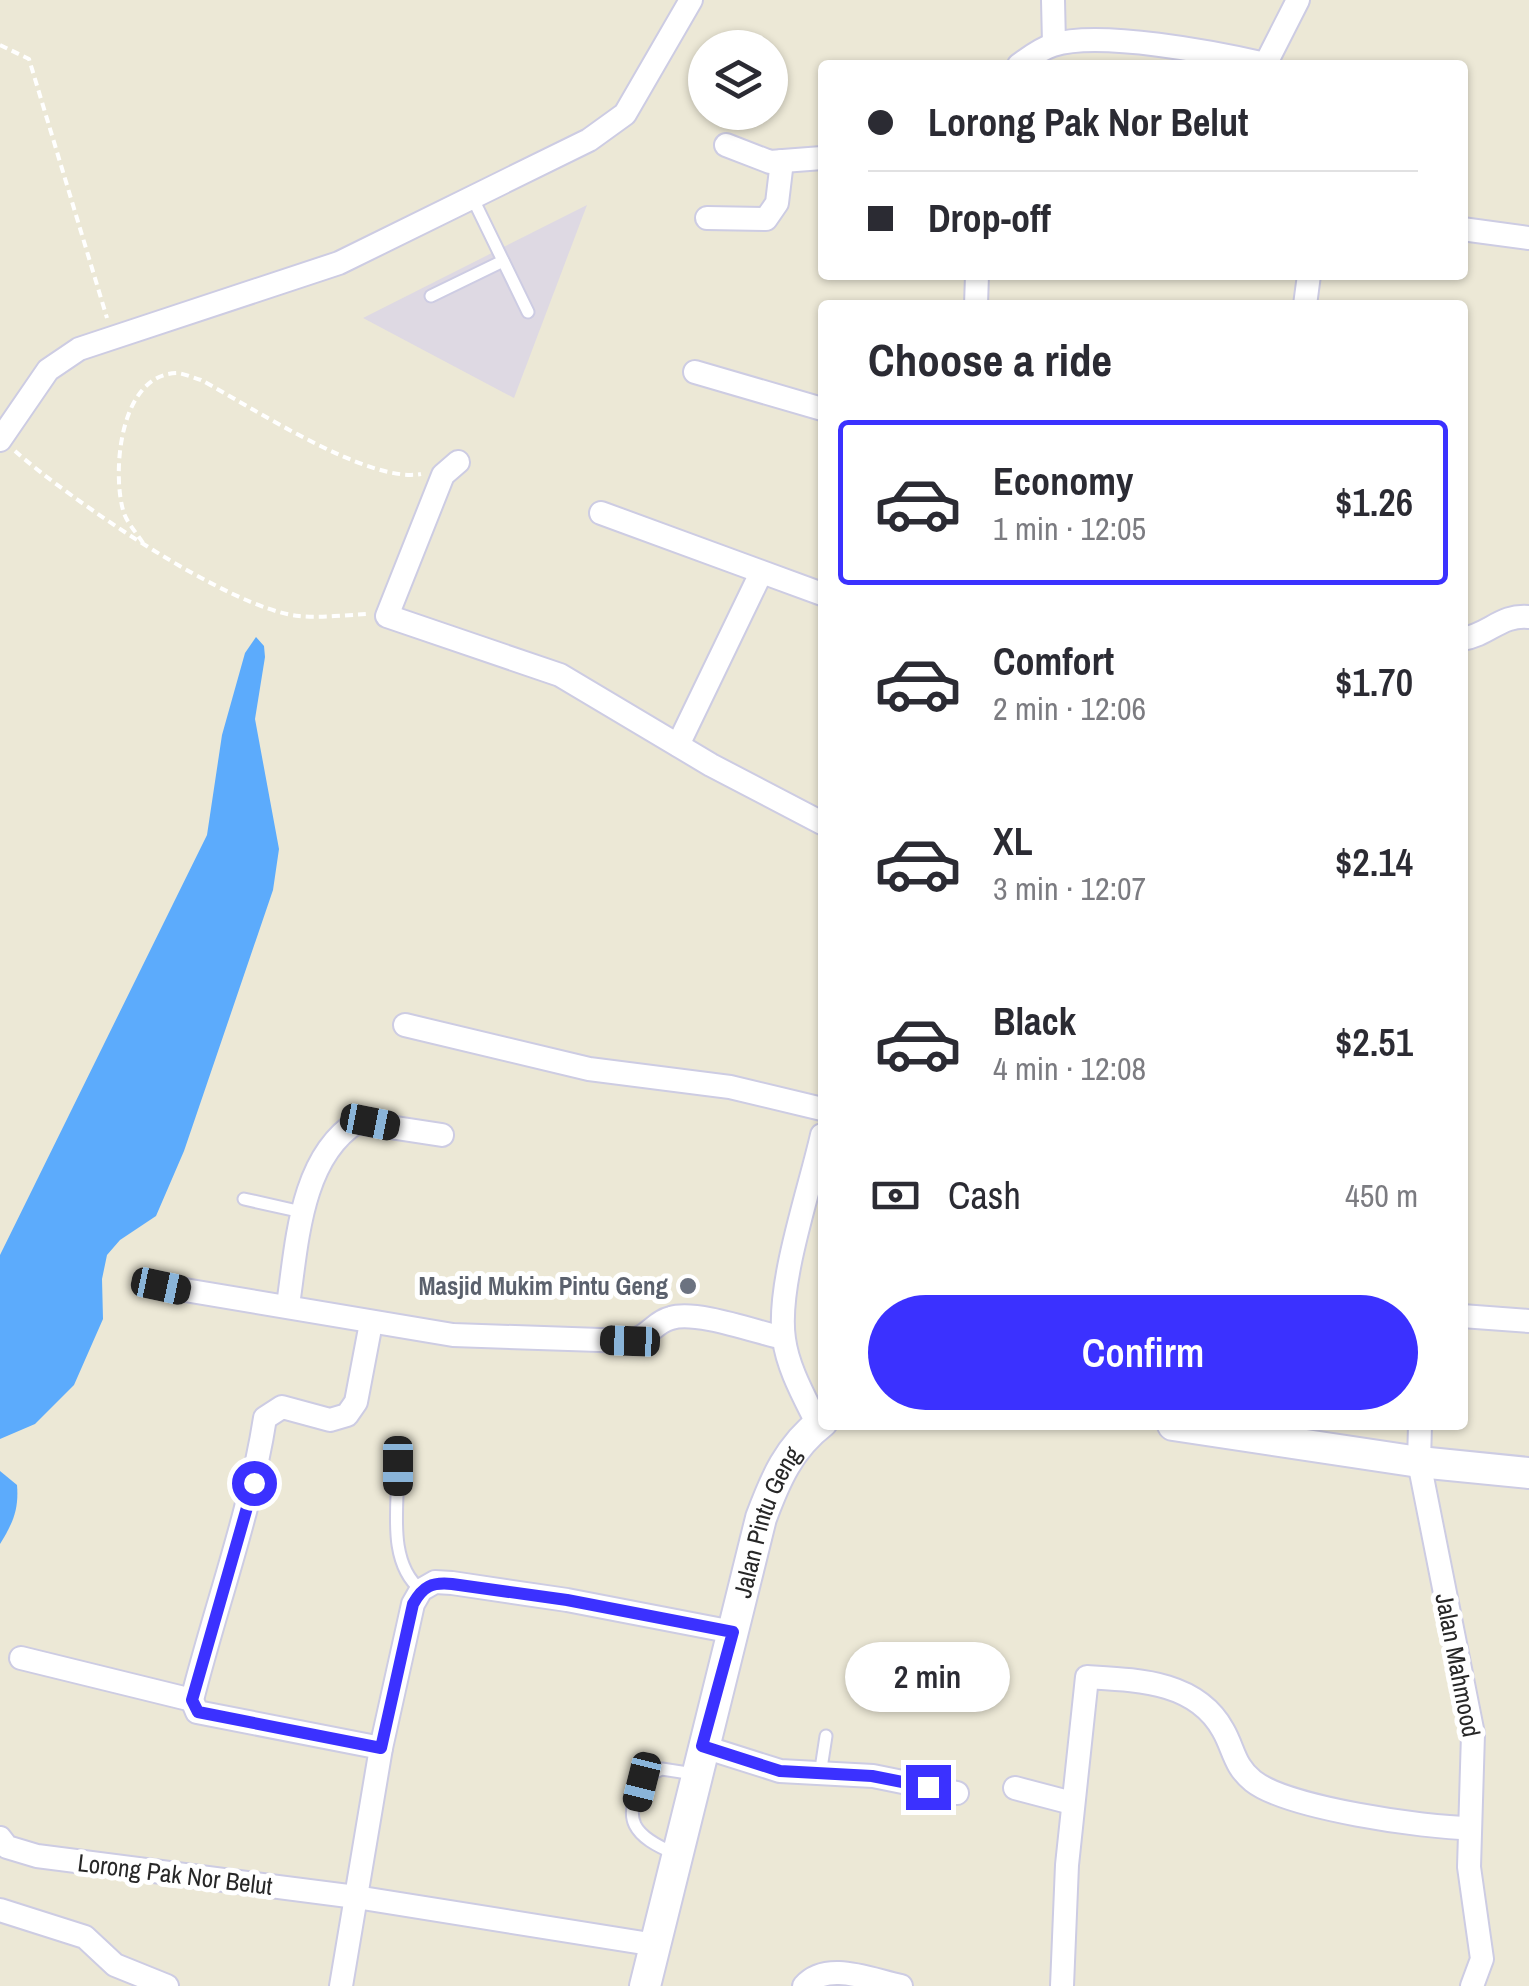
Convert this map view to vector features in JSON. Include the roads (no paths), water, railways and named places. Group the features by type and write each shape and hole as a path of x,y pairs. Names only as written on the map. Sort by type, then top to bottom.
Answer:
{"main road":[{"name":"Jalan Pintu Geng","path":"645,1986 698,1760 776,1476 797,1445 818,1426"},
{"path":"1206,1430 1419,1462 1529,1473"}],"street":[{"path":"0,440 48,370 79,349 339,262 610,128 644,85 691,0"},
{"path":"1052,0 1054,44"},
{"path":"1268,60 1298,0"},
{"path":"1027,60 1054,44 1174,46 1242,60"},
{"path":"726,145 770,162 818,158"},
{"path":"707,218 766,219 777,203 782,161"},
{"path":"1468,230 1529,238"},
{"path":"695,372 818,409"},
{"path":"454,464 387,616 560,675 678,746 818,821"},
{"path":"601,512 818,593"},
{"path":"678,746 762,573"},
{"path":"1468,638 1482,634 1503,618 1529,618"},
{"path":"405,1025 589,1069 730,1088 818,1107"},
{"path":"288,1305 302,1212 332,1142 357,1122 442,1135"},
{"path":"816,1193 786,1299 783,1338 795,1376 818,1420"},
{"path":"161,1286 453,1335 630,1341 649,1336 664,1320 686,1316 783,1338"},
{"path":"1468,1316 1529,1321"},
{"path":"371,1323 356,1402 347,1416 330,1420 282,1407 265,1418 248,1511 219,1593 192,1700 198,1712 381,1748"},
{"name":"Jalan Mahmood","path":"1420,1430 1419,1462 1473,1734 1470,1828 1473,1900 1482,1936 1482,1959 1472,1986"},
{"path":"341,1986 381,1748 413,1604 421,1590 435,1582 509,1590 733,1632"},
{"path":"21,1658 192,1700"},
{"path":"1062,1986 1072,1803 1087,1677 1137,1680 1172,1688 1207,1704 1225,1732 1234,1762 1255,1783 1281,1794 1414,1823 1470,1828"},
{"path":"698,1760 820,1775 872,1776 956,1793"},
{"path":"1015,1788 1072,1803"},
{"name":"Lorong Pak Nor Belut","path":"0,1838 7,1847 37,1856 356,1897 656,1945"},
{"path":"0,1910 85,1936 115,1966 167,1986"},
{"path":"808,1981 833,1972 901,1986"}],"lane":[{"path":"473,199 528,312"},
{"path":"431,296 503,261"},
{"path":"244,1198 302,1212"},
{"path":"398,1466 400,1564 408,1580 421,1590"},
{"path":"820,1775 826,1736"},
{"path":"676,1854 644,1841 633,1818 646,1776 698,1760"}],"water":[{"path":"256,637 264,646 265,657 255,719 279,849 273,890 184,1151 156,1216 120,1240 107,1255 102,1279 103,1319 74,1385 35,1424 0,1439 0,1255 207,835 222,735 245,653"},
{"path":"0,1471 17,1485 17,1501 0,1544"}],"place":[{"name":"Masjid Mukim Pintu Geng","path":"688,1286"}]}
